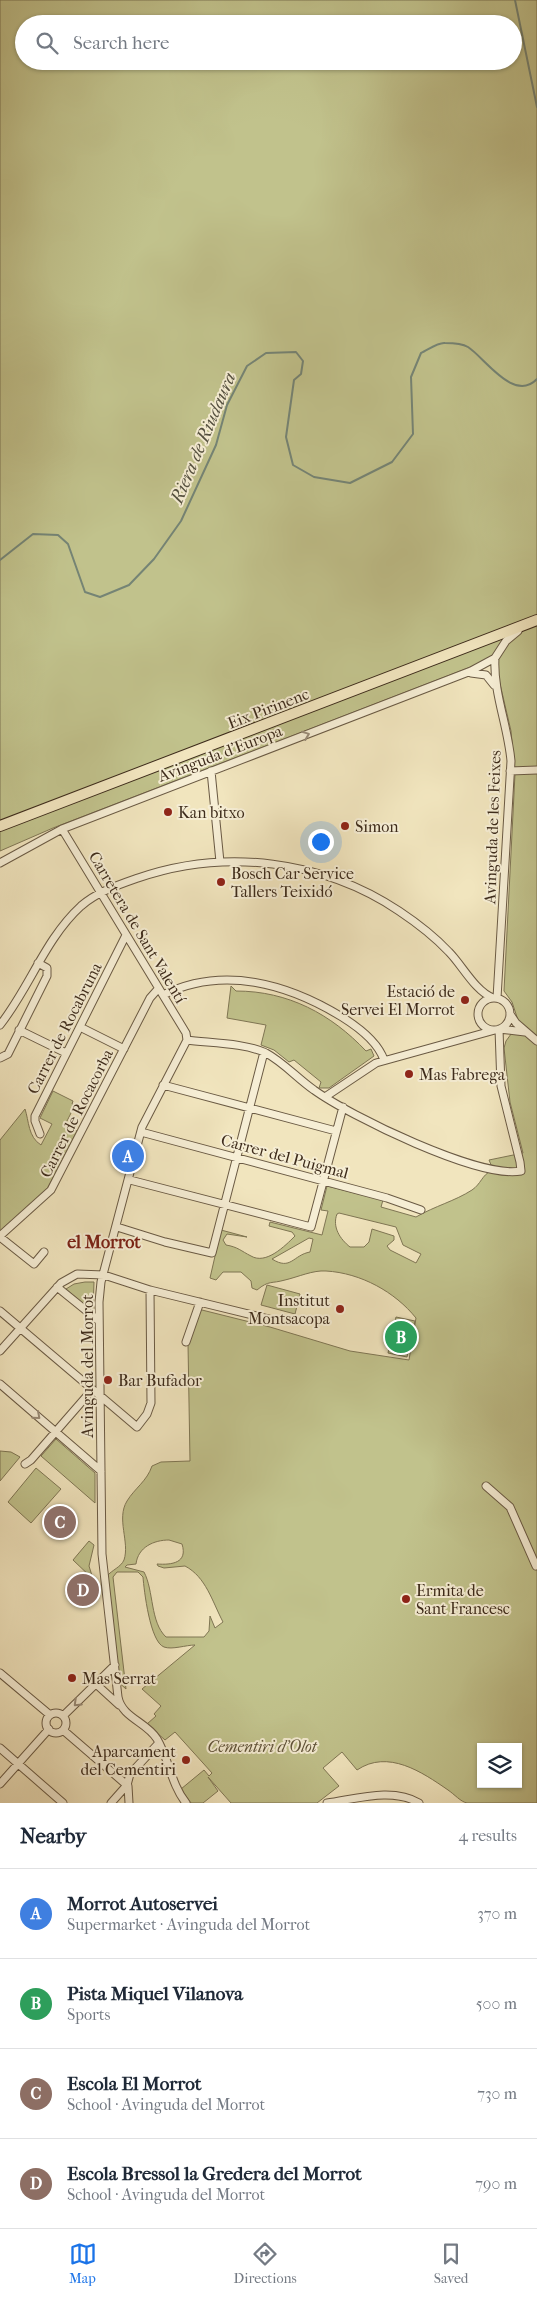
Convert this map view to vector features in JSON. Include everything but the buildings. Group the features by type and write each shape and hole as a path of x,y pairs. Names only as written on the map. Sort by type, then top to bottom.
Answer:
{"main road":[{"name":"Eix Pirinenc","path":"3,825 534,622"}],"street":[{"name":"Avinguda d'Europa","path":"0,863 38,840 62,829 454,677 494,658 511,636 534,622"},
{"name":"Avinguda de les Feixes","path":"494,658 498,695 508,733 510,771 495,998"},
{"name":"Avinguda d'Europa","path":"454,677 481,673 490,678 498,695"},
{"path":"510,771 537,770"},
{"path":"211,771 220,862"},
{"name":"Carretera de Sant Valentí","path":"62,829 186,1033 187,1040"},
{"path":"0,1025 13,1007 38,963 74,913 101,893 150,874 180,866 220,862 288,866 334,879 366,892 384,902 428,932 449,952 483,993 508,1006 510,1014 524,1032 537,1041"},
{"name":"Carrer de Rocabruna","path":"40,1134 34,1121 35,1116 126,935"},
{"path":"0,1058 8,1054 47,974 46,967 38,963"},
{"path":"160,992 232,979 292,991 318,1002 354,1024 373,1043 382,1054 384,1060"},
{"path":"464,1038 476,1030 480,1006 479,995 474,981"},
{"name":"Carrer de Rocacorba","path":"0,1237 51,1190 150,998 160,992"},
{"path":"480,1006 485,1000 495,998"},
{"path":"0,1016 13,1007"},
{"path":"325,1097 367,1068 384,1060 497,1030 507,1023 510,1014"},
{"path":"478,1018 483,1026 497,1030 524,1032"},
{"path":"80,1027 124,1049"},
{"path":"19,1030 66,1053"},
{"path":"187,1040 264,1052 325,1097 403,1138 484,1168 510,1173 520,1171 501,1086 497,1030"},
{"name":"Avinguda del Morrot","path":"121,1707 104,1585 99,1294 141,1132 187,1040"},
{"path":"117,1227 165,1242 212,1253 264,1052"},
{"path":"163,1086 336,1131"},
{"path":"130,1180 311,1227 343,1107"},
{"name":"Carrer del Puigmal","path":"141,1132 387,1198 421,1210"},
{"path":"0,1237 34,1264 44,1252"},
{"path":"0,1351 57,1287 70,1276 76,1274 104,1275 150,1290 273,1320"},
{"path":"57,1287 99,1321"},
{"path":"0,1311 100,1398 137,1427 147,1414 151,1403 150,1290"},
{"path":"186,1342 200,1302"},
{"path":"0,1384 101,1471"},
{"path":"25,1464 31,1460 92,1390"},
{"path":"486,1486 504,1500 510,1508 536,1566"},
{"path":"63,1716 115,1665"},
{"path":"0,1673 50,1715"},
{"path":"96,1684 155,1736 176,1788 186,1803"},
{"path":"55,1713 63,1716 66,1721 63,1730 54,1732 49,1729 46,1724 50,1715 55,1713"},
{"path":"0,1784 49,1729"},
{"path":"63,1730 127,1785 129,1789 129,1803"},
{"path":"111,1803 127,1785 130,1774 158,1744"},
{"path":"0,1748 63,1803"},
{"path":"327,1803 392,1795 410,1798 419,1803"}],"green space":[{"name":"Cementiri d'Olot","path":"0,0 537,0 537,1803 467,1803 427,1776 404,1765 393,1762 381,1762 369,1764 357,1770 342,1752 323,1768 339,1786 317,1803 231,1803 208,1777 218,1791 203,1803 191,1803 181,1789 204,1770 209,1776 212,1773 175,1732 165,1740 147,1724 156,1716 154,1714 161,1706 142,1689 195,1645 167,1648 159,1643 151,1626 143,1577 138,1572 117,1572 113,1577 126,1689 116,1680 107,1576 121,1565 124,1560 123,1515 130,1496 147,1476 152,1466 161,1462 190,1461 188,1344 198,1309 270,1327 350,1351 409,1360 416,1318 388,1292 364,1280 339,1273 321,1271 311,1273 267,1283 257,1290 252,1288 251,1281 241,1272 223,1272 216,1280 210,1278 221,1230 247,1237 227,1234 223,1240 226,1245 237,1248 251,1256 263,1258 275,1253 295,1236 292,1232 269,1226 270,1222 322,1235 328,1211 321,1210 327,1186 383,1200 381,1207 416,1217 472,1190 491,1171 492,1167 489,1160 523,1153 510,1102 504,1048 506,1041 519,1023 512,1002 504,991 515,774 511,731 494,658 53,828 0,851","holes":["339,1213 396,1227 403,1245 421,1254 416,1263 390,1250 387,1246 394,1240 394,1236 372,1229 369,1242 364,1247 350,1247 338,1232 336,1219","309,1238 313,1239 310,1252 288,1263 272,1259","169,1540 182,1544 183,1555 181,1559 173,1563 157,1564 164,1568 185,1566 198,1576 203,1583 223,1622 215,1628 210,1616 209,1631 204,1637 166,1637 157,1623 144,1572 125,1567 136,1564 137,1558 143,1549 152,1543"]},
{"path":"231,986 236,991 273,995 307,1007 338,1026 366,1051 371,1049 374,1056 329,1088 319,1088 321,1082 294,1060 289,1062 274,1050 261,1045 266,1025 227,1018"},
{"path":"53,1091 73,1101 72,1104 75,1105 65,1125 77,1131 46,1191 0,1231 0,1140 25,1109 31,1133 41,1145 52,1124 40,1118"},
{"path":"94,1282 93,1310 90,1310 66,1289 74,1284"},
{"path":"267,1285 300,1294 295,1314 261,1305"},
{"path":"396,1317 415,1321 407,1357 388,1353"},
{"path":"56,1439 95,1473 95,1503 41,1456"},
{"path":"0,1451 11,1452 20,1457 0,1481"},
{"path":"36,1468 61,1489 31,1523 8,1502"},
{"path":"89,1541 94,1545 89,1566 93,1579 73,1560"}],"waterway":[{"name":"Riera de Riudaura","path":"515,0 518,15"},
{"name":"Riera de Riudaura","path":"522,34 537,107"},
{"name":"Riera de Riudaura","path":"0,560 33,534 58,535 68,544 85,592 100,597 129,585 154,559 181,521 216,445 227,405 247,366 266,353 296,352 303,361 301,374 294,380 286,437 293,465 314,477 350,483 392,462 413,434 411,377 421,353 442,343 460,344 468,347 500,376 510,382 519,386 528,385 537,379"}],"place":[{"name":"Kan bitxo","path":"168,812"},
{"name":"Simon","path":"345,826"},
{"name":"Bosch Car Service Tallers Teixidó","path":"221,882"},
{"name":"Estació de Servei El Morrot","path":"465,1000"},
{"name":"Mas Fabrega","path":"409,1074"},
{"name":"Morrot Autoservei","path":"128,1156"},
{"name":"Institut Montsacopa","path":"340,1309"},
{"name":"Pista Miquel Vilanova","path":"401,1337"},
{"name":"Bar Bufador","path":"108,1380"},
{"name":"Escola El Morrot","path":"60,1522"},
{"name":"Escola Bressol la Gredera del Morrot","path":"83,1590"},
{"name":"Ermita de Sant Francesc","path":"406,1599"},
{"name":"Mas Serrat","path":"72,1678"},
{"name":"Aparcament del Cementiri","path":"186,1760"}],"district":[{"name":"el Morrot","path":"104,1242"}]}
